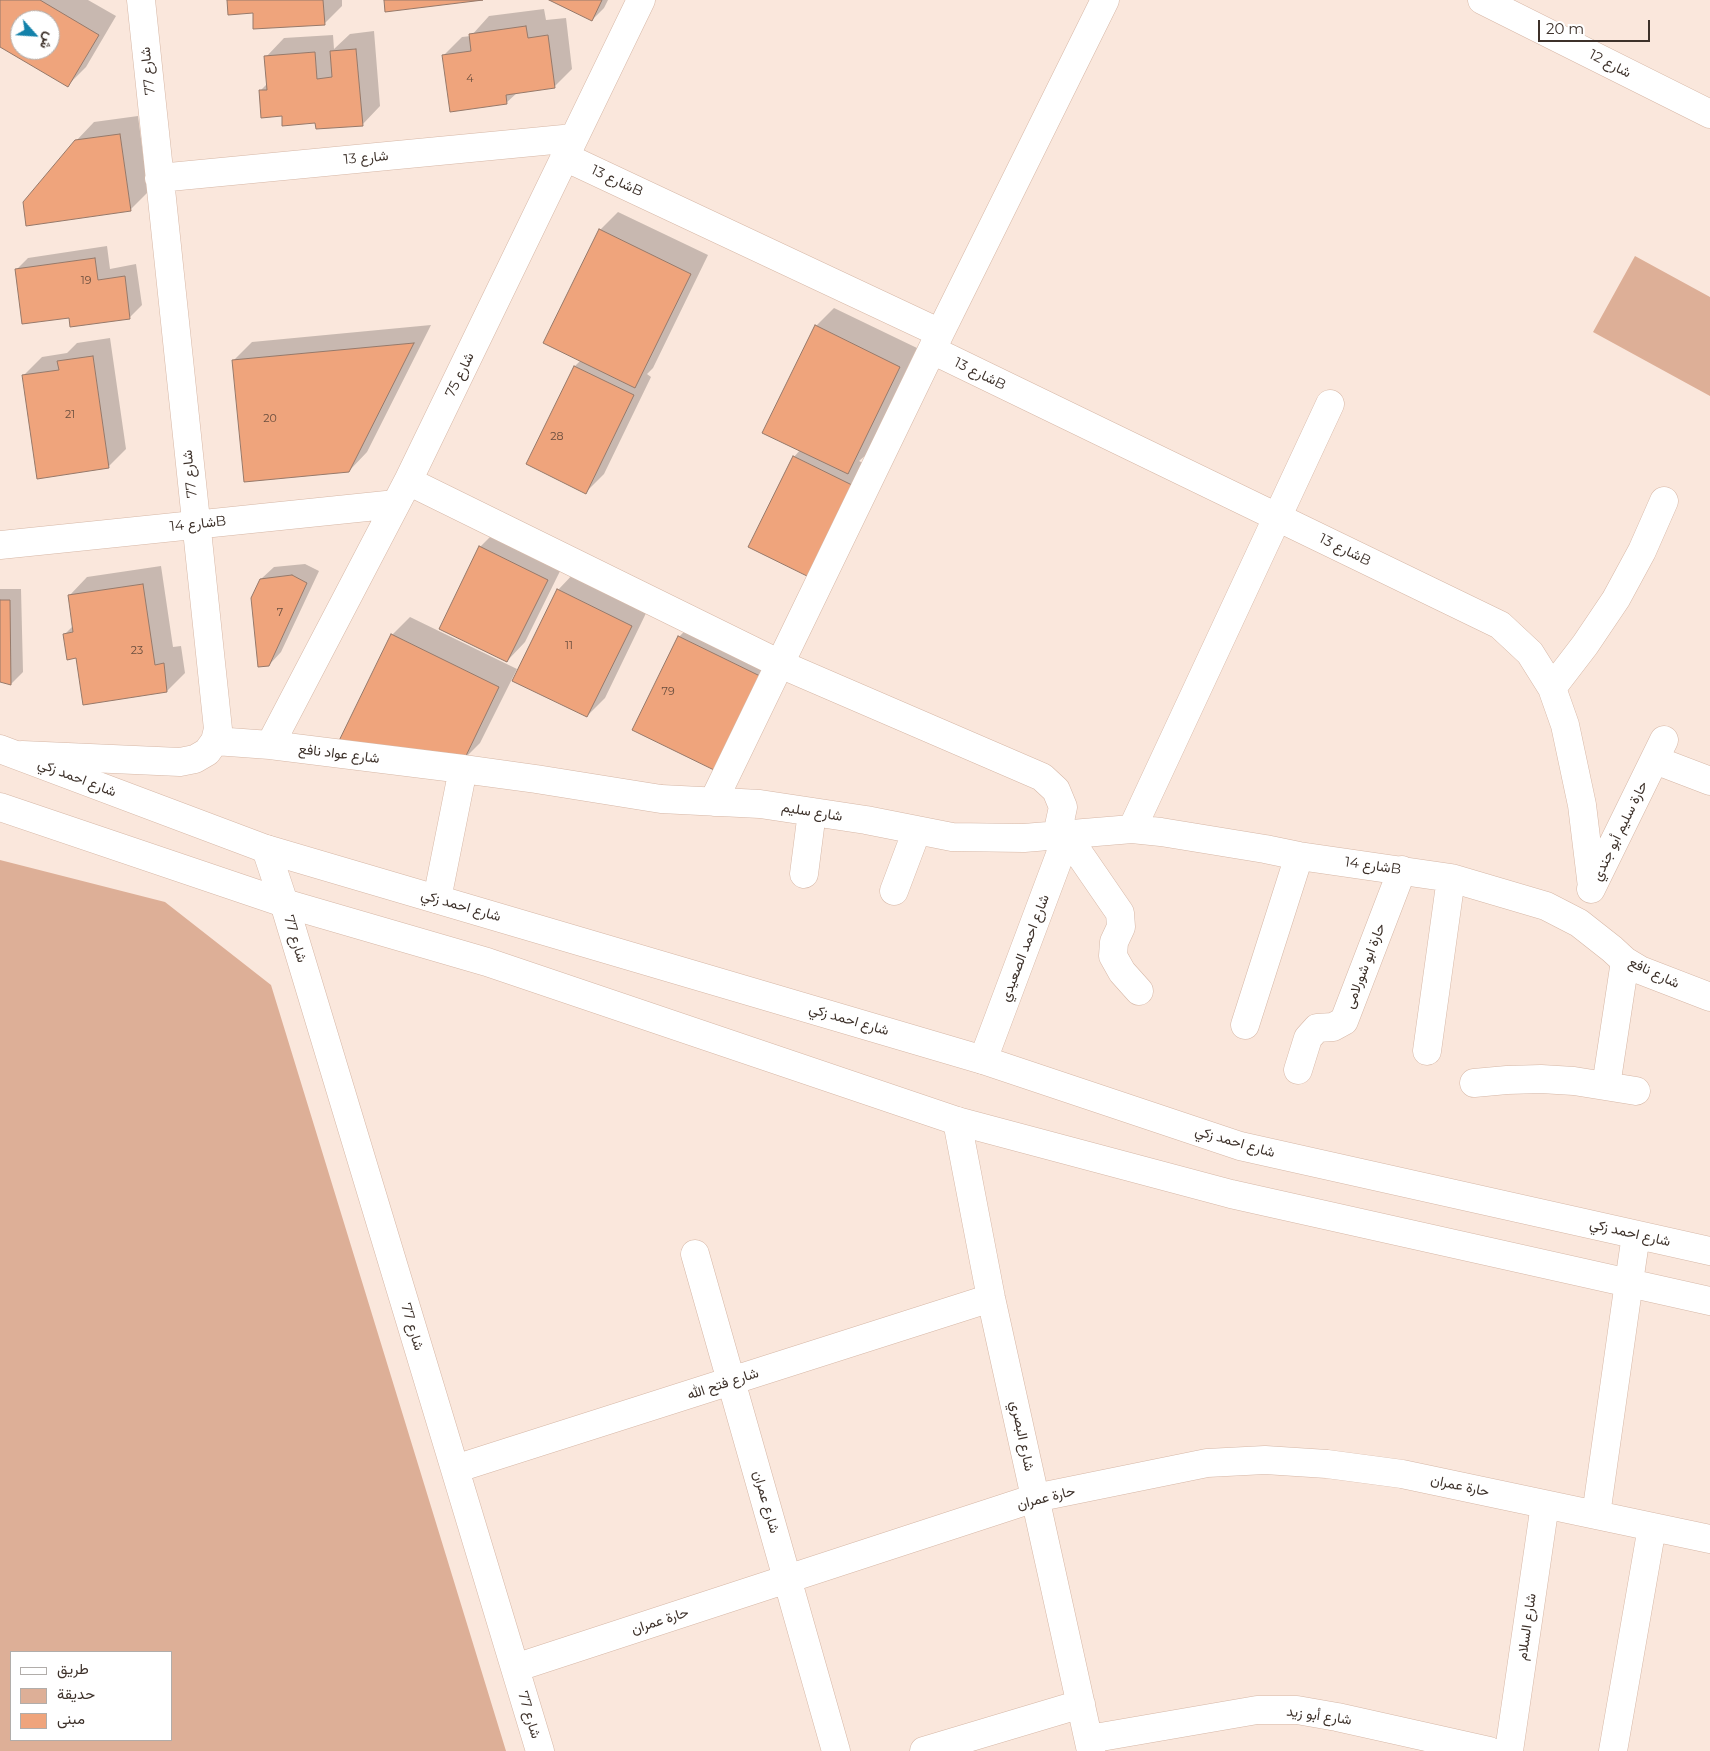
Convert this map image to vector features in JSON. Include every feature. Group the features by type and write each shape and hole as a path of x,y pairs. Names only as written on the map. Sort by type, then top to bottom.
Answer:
{"street":[{"name":"شارع 77","path":"141,0 218,729 215,741"},
{"name":"شارع 75","path":"270,745 402,493 642,0"},
{"path":"713,802 936,342 1105,0"},
{"name":"شارع 12","path":"1482,0 1710,114"},
{"name":"شارع 13","path":"159,178 570,148"},
{"name":"شارع 13B","path":"570,148 936,342 1277,518 1500,625 1530,653 1552,688 1565,725 1584,814 1592,887"},
{"path":"1132,829 1330,404"},
{"name":"شارع 14B","path":"0,545 196,525 402,493"},
{"name":"شارع احمد الصعيدي","path":"402,493 780,664 1042,776 1056,790 1063,807 1062,835 983,1060"},
{"path":"1552,688 1585,645 1616,599 1642,551 1664,501"},
{"path":"7,752 180,762 194,759 207,752 215,741"},
{"name":"شارع عواد نافع","path":"215,741 270,745 463,769"},
{"name":"حارة سليم أبو جندي","path":"1579,923 1592,887 1659,750 1710,781"},
{"name":"شارع احمد زكي","path":"7,752 266,848 983,1060 1240,1146 1710,1251"},
{"path":"437,899 463,769"},
{"name":"شارع سليم","path":"463,769 662,799 760,804 962,837 1024,838 1132,829 1161,832"},
{"path":"0,807 284,903 487,962 957,1121 1231,1194 1710,1301"},
{"path":"804,874 812,812"},
{"path":"894,891 917,830"},
{"name":"شارع 14B","path":"1161,832 1265,848 1299,856 1451,878 1546,906 1579,923"},
{"path":"1062,835 1120,913 1121,927 1114,942 1113,956 1122,972 1139,991"},
{"name":"شارع 77","path":"266,848 540,1751"},
{"path":"1245,1025 1299,856"},
{"name":"حارة ابو شورلامى","path":"1298,1070 1308,1038 1317,1028 1333,1027 1344,1021 1402,870"},
{"path":"1427,1051 1451,878"},
{"name":"شارع نافع","path":"1579,923 1625,961 1640,970 1710,997"},
{"path":"1606,1086 1625,961"},
{"path":"1474,1083 1540,1079 1574,1081 1636,1091"},
{"name":"شارع البصري","path":"957,1121 991,1298 1090,1745"},
{"path":"1596,1515 1636,1234"},
{"name":"شارع عمران","path":"695,1254 836,1751"},
{"name":"شارع فتح الله","path":"455,1469 991,1298"},
{"name":"حارة عمران","path":"515,1668 1035,1498 1207,1463 1265,1460 1327,1464 1402,1474 1710,1539"},
{"name":"شارع السلام","path":"1509,1751 1545,1504"},
{"path":"1613,1751 1652,1527"},
{"path":"924,1751 1081,1704"},
{"name":"شارع أبو زيد","path":"1090,1745 1257,1710 1297,1710 1337,1717 1489,1751"}],"green space":[{"path":"1635,256 1710,297 1710,396 1593,332"},
{"path":"0,860 165,902 271,985 506,1751 0,1751"}],"building":[{"path":"0,0 40,0 57,10 10,10 10,53 0,47"},
{"path":"227,0 323,0 325,25 253,29 253,13 228,15"},
{"path":"384,0 483,0 385,12"},
{"path":"549,0 602,0 592,21"},
{"path":"60,12 99,35 68,87 22,60 60,60"},
{"path":"526,26 528,38 548,35 555,88 506,95 507,104 450,112 442,55 471,51 469,34"},
{"path":"356,49 363,126 316,129 315,123 282,126 282,116 261,118 259,90 267,90 264,56 315,52 317,79 332,77 330,51"},
{"path":"120,134 131,211 26,226 23,202 75,140"},
{"path":"599,229 691,274 635,388 543,343"},
{"path":"95,258 98,280 125,276 130,319 70,327 69,318 22,324 15,269"},
{"path":"815,325 900,367 848,474 762,433"},
{"path":"414,343 349,472 244,482 232,360"},
{"path":"93,356 109,468 37,479 22,375 59,370 57,361"},
{"path":"574,366 634,395 586,494 526,464"},
{"path":"793,456 854,486 809,577 748,547"},
{"path":"479,546 548,580 507,662 439,629"},
{"path":"292,575 307,583 269,666 258,667 251,598 260,579"},
{"path":"143,584 155,665 164,663 167,692 83,705 76,658 67,660 63,634 73,632 68,595"},
{"path":"557,589 632,626 587,717 512,681"},
{"path":"0,600 10,600 11,685 0,682"},
{"path":"391,634 499,687 463,762 335,749"},
{"path":"678,636 760,676 714,770 632,730"}]}
